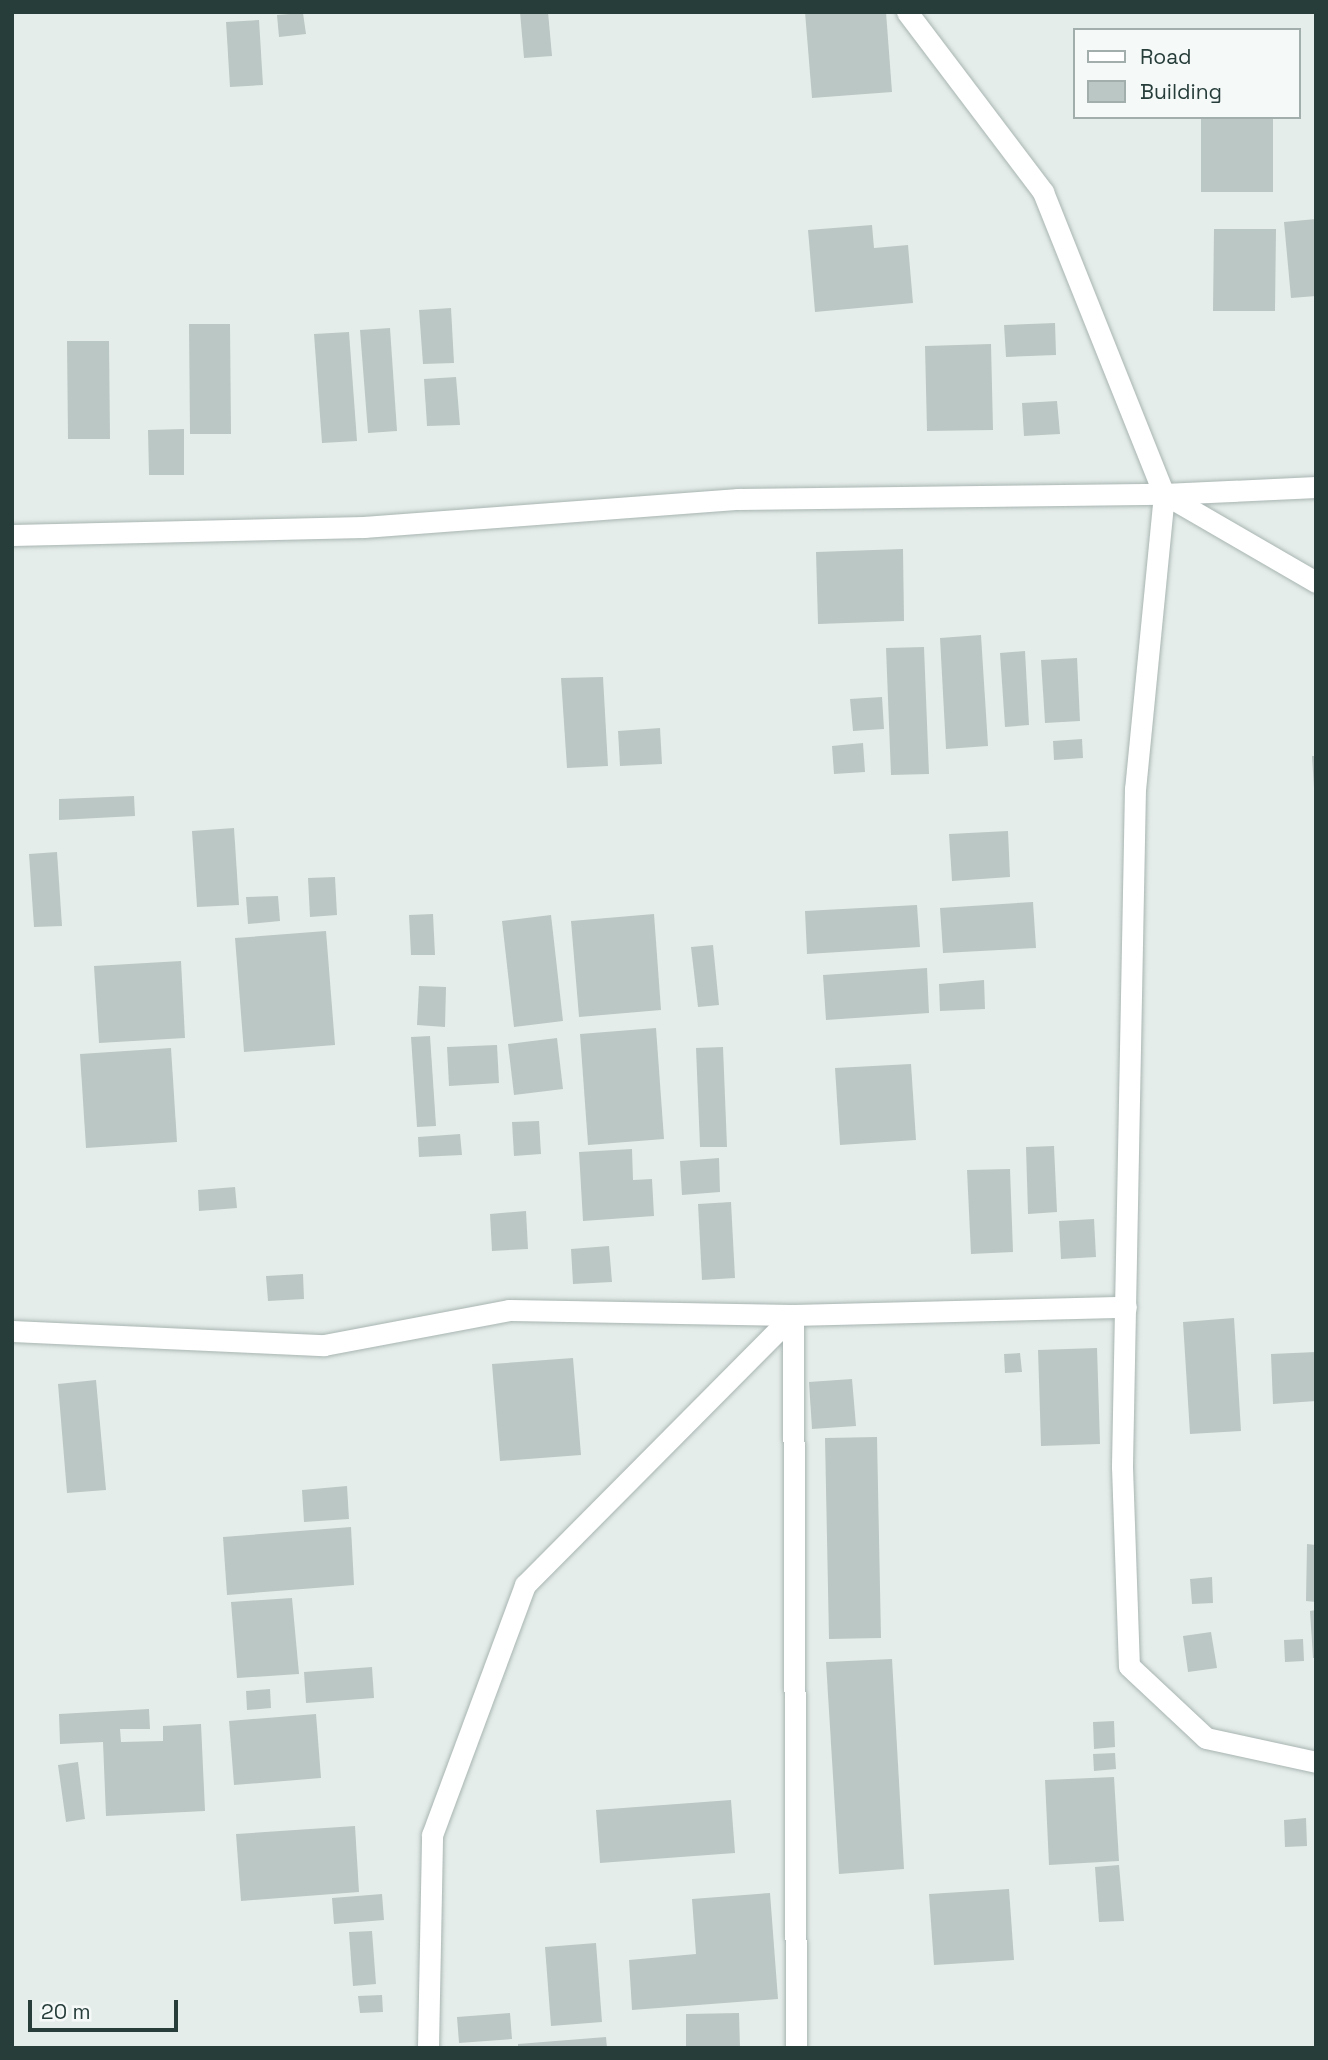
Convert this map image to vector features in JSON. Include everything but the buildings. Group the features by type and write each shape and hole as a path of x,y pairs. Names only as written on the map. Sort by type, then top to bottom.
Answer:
{"street":[{"path":"907,12 1043,192 1164,494 1135,788 1122,1467 1129,1666 1206,1738 1316,1762"},
{"path":"12,535 364,527 738,499 1164,494 1316,487"},
{"path":"1164,494 1316,582"},
{"path":"12,1331 324,1345 509,1310 793,1315 1126,1307"},
{"path":"428,2048 432,1835 525,1584 793,1315"},
{"path":"793,1315 796,2048"}]}
